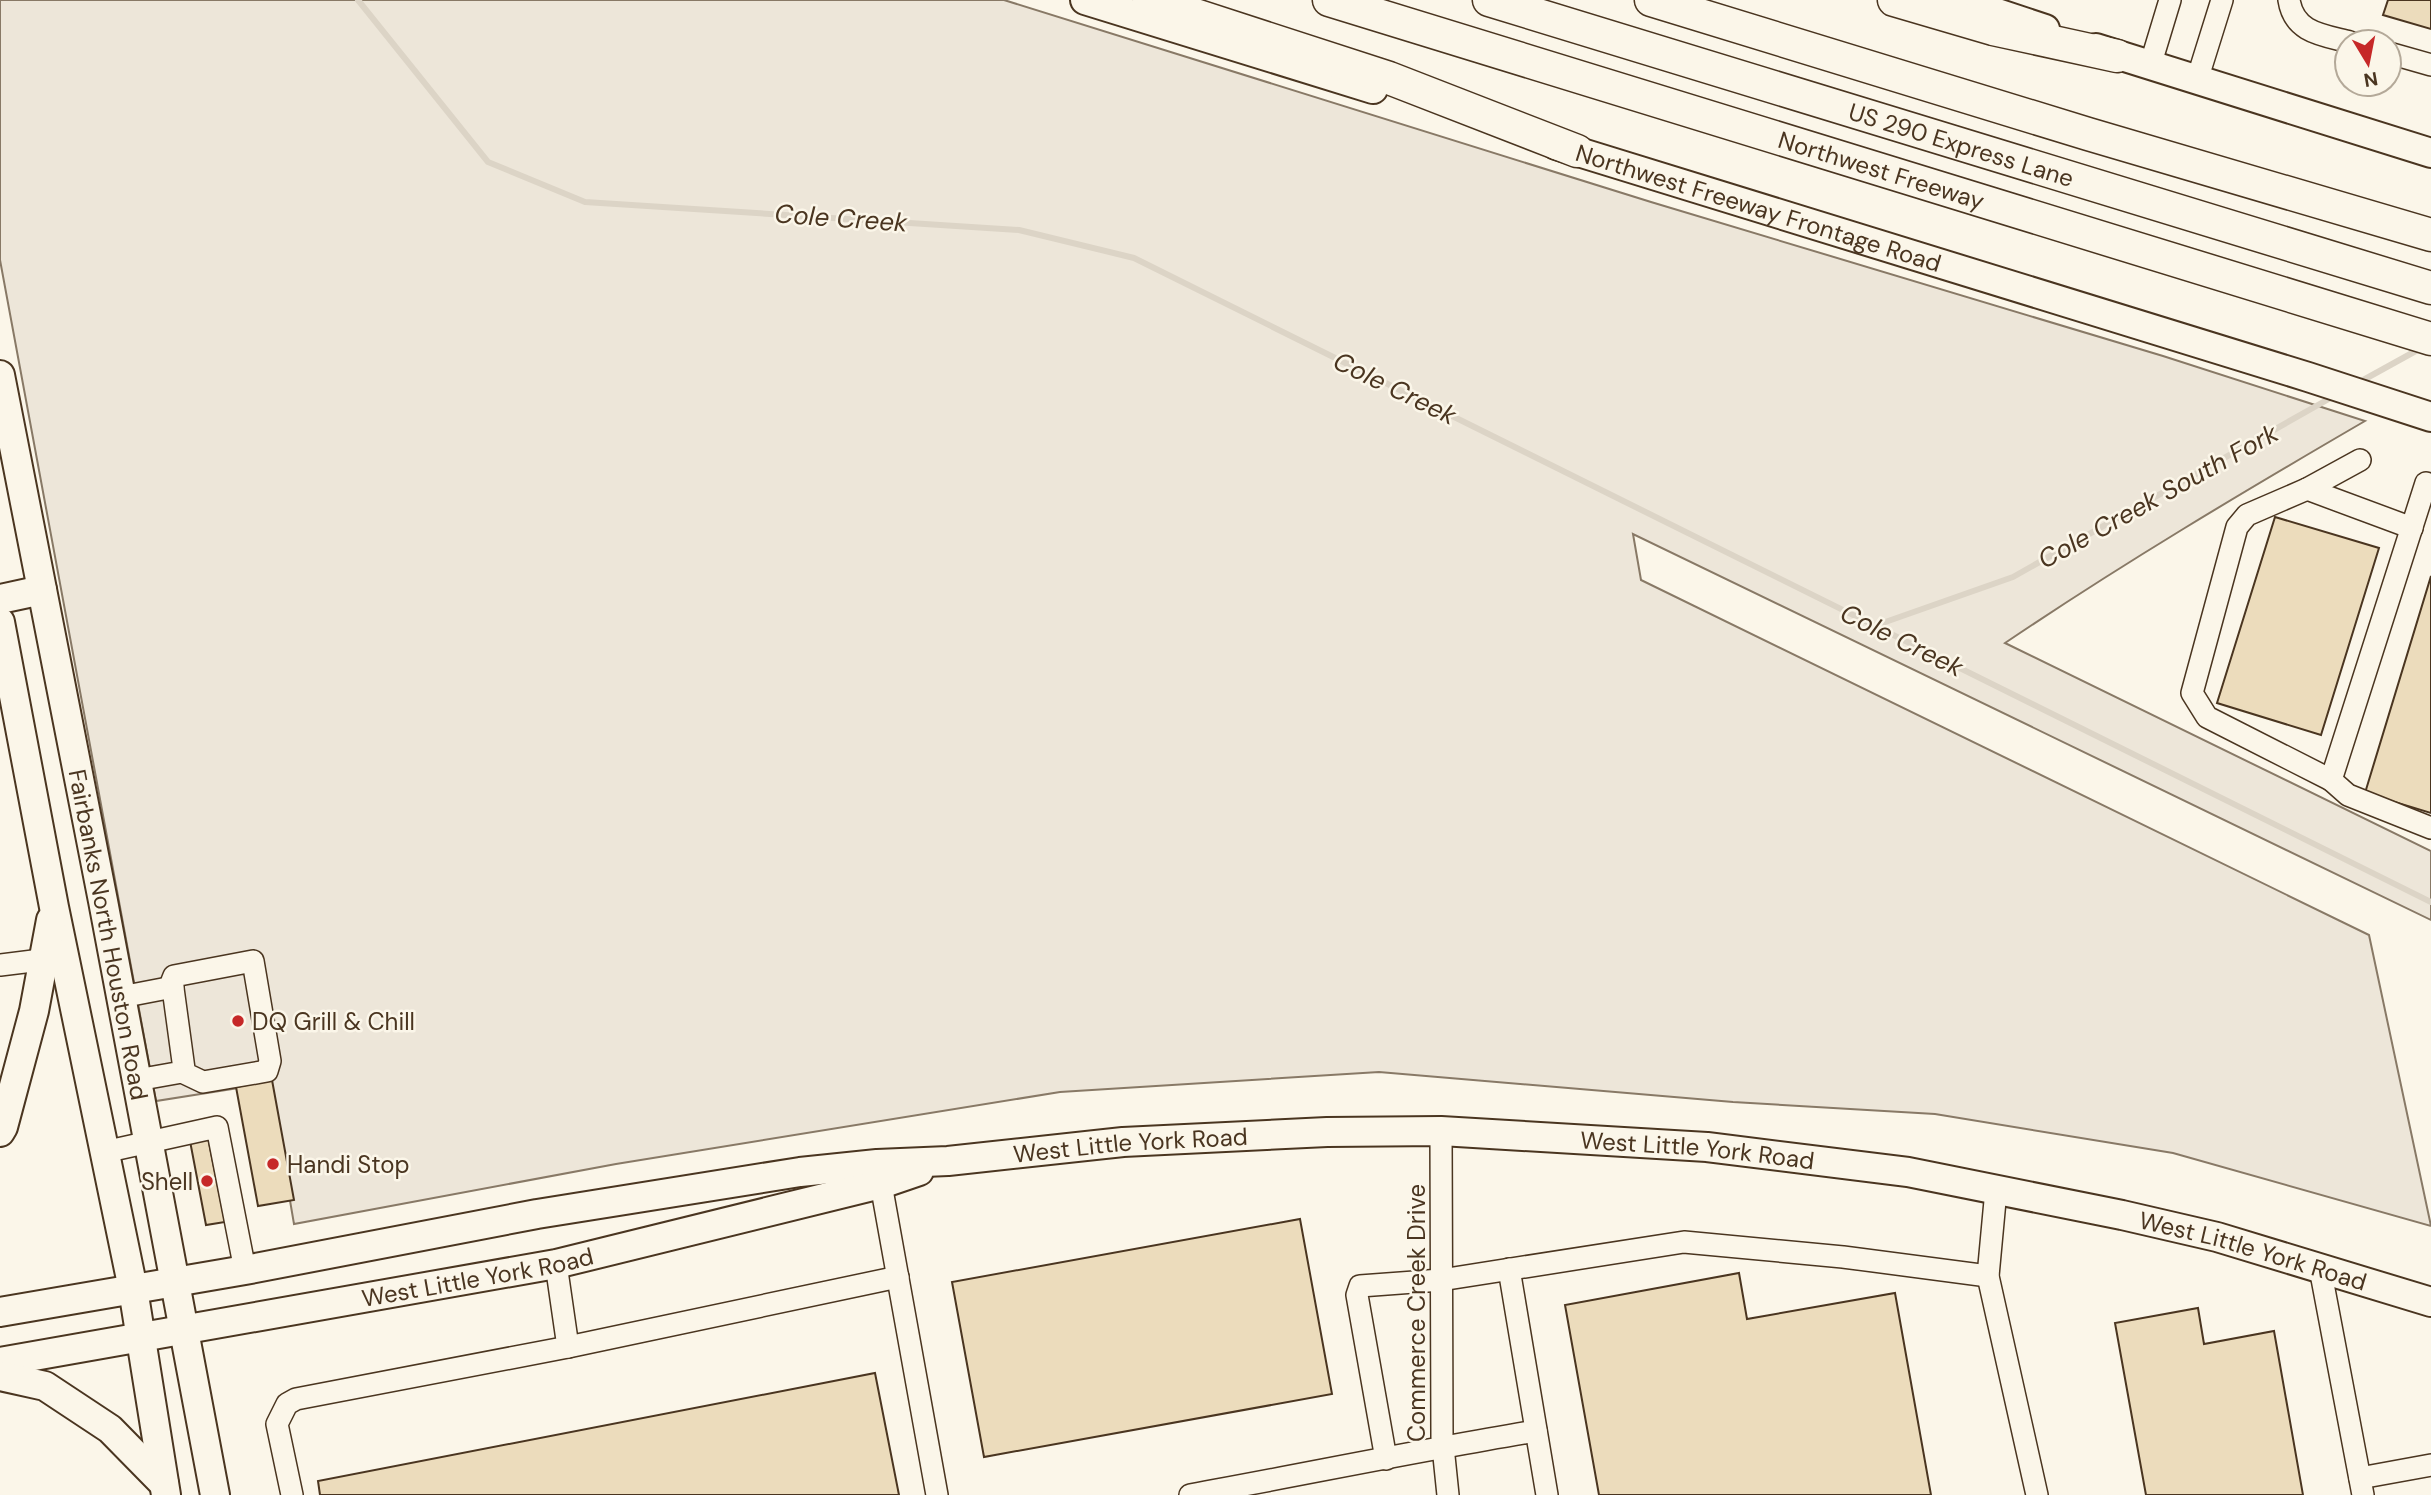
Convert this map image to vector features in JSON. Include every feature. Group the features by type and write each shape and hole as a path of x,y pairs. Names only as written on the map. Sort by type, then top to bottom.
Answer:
{"highway":[{"path":"1149,0 1389,78 1577,152"},
{"name":"Northwest Freeway","path":"1329,0 2431,339"},
{"name":"US 290 Express Lane","path":"1489,0 2431,288"},
{"path":"1651,0 2088,134 2431,235"},
{"path":"1894,0 1993,29 2117,55"}],"main road":[{"name":"Northwest Freeway Frontage Road","path":"1085,0 2431,417"},
{"path":"1958,0 2150,66 2431,153"},
{"name":"Fairbanks North Houston Road","path":"0,374 215,1495"},
{"path":"0,599 43,590"},
{"name":"Fairbanks North Houston Road","path":"0,622 54,907 54,958 104,1152 133,1289 165,1490"},
{"path":"0,1132 34,1012 54,958"},
{"name":"West Little York Road","path":"0,1312 245,1270 537,1214 787,1174 877,1164 948,1161 1124,1142 1327,1132 1441,1131 1707,1147 1908,1172 2217,1237 2431,1302"},
{"name":"West Little York Road","path":"0,1362 555,1264 881,1184 948,1161"},
{"path":"0,1376 45,1386 110,1429 165,1490"}],"street":[{"path":"2150,66 2170,0"},
{"path":"2197,80 2222,0"},
{"path":"2289,0 2291,12 2308,30 2333,37"},
{"path":"2403,57 2431,65"},
{"path":"2361,460 2307,489 2241,519 2192,693 2207,717 2331,780 2348,795 2431,828"},
{"path":"2331,780 2426,483 2431,485"},
{"path":"2307,489 2412,528"},
{"path":"0,965 54,958"},
{"path":"136,1080 182,1072 203,1082 267,1071 270,1061 253,961 174,976 172,981 185,1066 182,1072"},
{"path":"121,997 173,987"},
{"path":"104,1152 217,1127 245,1270"},
{"name":"Commerce Creek Drive","path":"1441,1131 1443,1446 1448,1495"},
{"path":"881,1184 937,1495"},
{"path":"1996,1190 1988,1276 2037,1495"},
{"path":"1386,1459 1357,1296 1360,1286 1441,1280 1685,1242 1843,1257 1988,1276"},
{"path":"555,1264 568,1347"},
{"path":"2320,1268 2361,1487 2431,1465"},
{"path":"1509,1269 1548,1495"},
{"path":"292,1495 277,1424 287,1404 296,1399 568,1347 898,1277"},
{"path":"1190,1495 1443,1446 1536,1431"}],"shaded area":[{"path":"0,0 1004,0 1651,202 2163,356 2365,421 2183,529 2005,643 2431,851 2431,920 1633,534 1641,580 2369,935 2431,1226 2173,1153 1935,1114 1733,1102 1379,1072 1060,1092 616,1164 294,1224 270,1083 156,1101 0,260"}],"building":[{"path":"2388,0 2431,0 2431,29 2383,15"},
{"path":"2275,517 2379,548 2321,735 2217,703"},
{"path":"2431,576 2431,813 2365,793"},
{"path":"272,1080 294,1200 258,1206 236,1087"},
{"name":"Shell","path":"208,1137 225,1222 206,1225 190,1141"},
{"path":"1300,1219 1332,1394 984,1457 952,1282"},
{"path":"1739,1273 1747,1319 1895,1293 1931,1495 1599,1495 1565,1305"},
{"path":"2198,1308 2204,1344 2274,1331 2303,1495 2146,1495 2115,1323"},
{"path":"875,1373 899,1495 320,1495 318,1481"}],"waterway":[{"name":"Cole Creek","path":"358,0 488,162 585,202 1019,230 1134,258 2431,902"},
{"name":"Cole Creek South Fork","path":"2356,384 2423,347"},
{"name":"Cole Creek South Fork","path":"1874,626 2013,577 2334,396"}],"place":[{"name":"DQ Grill & Chill","path":"238,1021"},
{"name":"Handi Stop","path":"273,1164"},
{"name":"Shell","path":"207,1181"}]}
